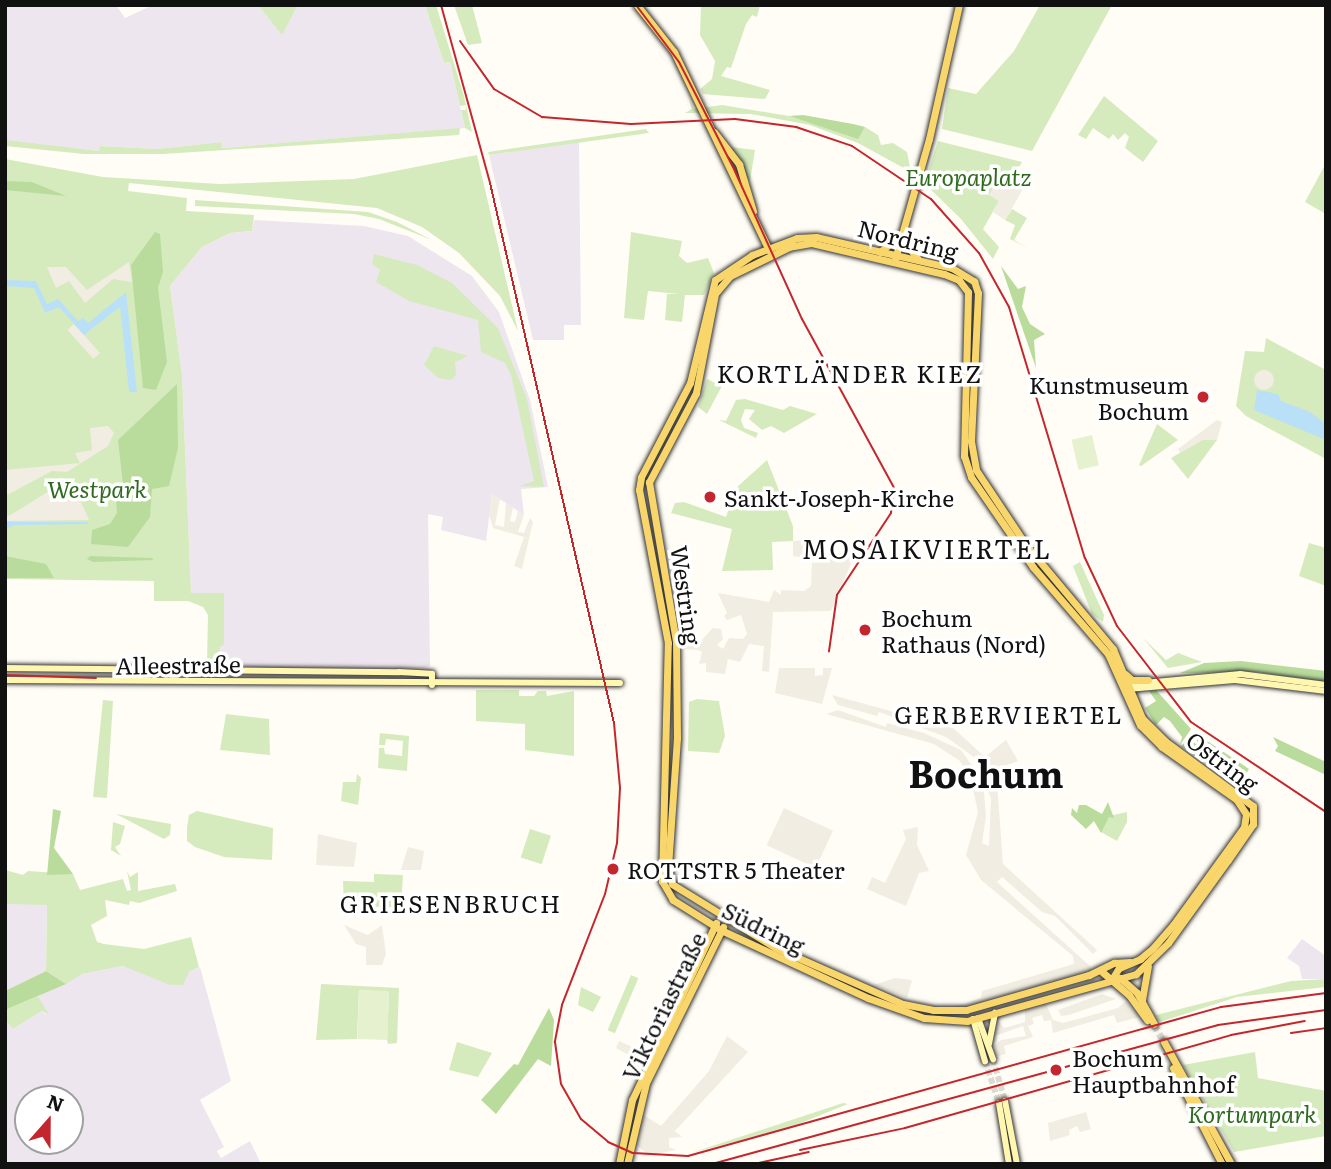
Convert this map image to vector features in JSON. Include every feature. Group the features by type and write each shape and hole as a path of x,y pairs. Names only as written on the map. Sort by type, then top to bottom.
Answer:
{"main road":[{"path":"638,5 671,46 773,257"},
{"path":"895,260 929,141 959,5"},
{"path":"752,255 760,230"},
{"name":"Nordring","path":"719,275 768,248 810,236 880,252 895,260 922,261 959,270 976,288 971,441 976,470 1039,562 1109,643 1125,674 1125,687"},
{"path":"880,252 900,236"},
{"path":"900,236 909,253 922,261"},
{"name":"Nordring","path":"722,283 773,257 811,243 895,260 950,276 968,292 966,467 1033,567 1104,649 1125,687"},
{"path":"640,482 651,476 687,410 712,307 722,283 719,275"},
{"path":"640,482 700,363 709,293 719,275"},
{"path":"678,407 687,410"},
{"name":"Westring","path":"651,476 654,516 674,615 678,681 668,872 680,891"},
{"name":"Westring","path":"640,482 666,614 662,881"},
{"name":"Westring","path":"645,518 654,516"},
{"name":"Alleestraße","path":"5,668 432,674 432,685"},
{"path":"352,673 352,682"},
{"path":"1125,674 1132,680 1146,684 1235,680 1326,691"},
{"path":"1125,687 1248,674 1326,685"},
{"name":"Alleestraße","path":"5,680 432,685 620,683"},
{"name":"Westring","path":"667,681 678,681"},
{"path":"1137,708 1146,684"},
{"path":"1125,687 1162,743"},
{"path":"1125,687 1135,718 1162,743"},
{"name":"Ostring","path":"1162,743 1237,800 1251,817"},
{"path":"665,762 675,764"},
{"name":"Ostring","path":"1115,977 1136,974 1149,964 1251,817"},
{"name":"Ostring","path":"1115,977 1130,962 1153,948 1195,900 1228,860 1251,817"},
{"path":"1226,851 1228,860"},
{"name":"Südring","path":"662,881 673,900 718,929 862,990 911,1006 947,1012 975,1008"},
{"name":"Südring","path":"680,891 723,919 897,1010 943,1021 976,1018 1115,977"},
{"name":"Viktoriastraße","path":"634,1107 723,919"},
{"name":"Ostring","path":"975,1008 1130,962"},
{"path":"1142,1000 1149,964"},
{"path":"1094,982 1103,970 1115,977 1142,1000 1152,1024 1115,977"},
{"name":"Südring","path":"897,1010 911,1006"},
{"path":"975,1008 989,1060 990,1024 995,1013"},
{"path":"976,1018 989,1050"},
{"path":"1222,1164 1161,1042 1231,1164"},
{"path":"1009,1164 1002,1102 1017,1164"},
{"path":"620,1164 634,1107"},
{"path":"627,1164 634,1107"}],"shaded area":[{"path":"5,5 116,5 125,18 153,5 258,5 282,34 298,5 425,5 444,63 450,62 465,128 221,148 221,142 157,149 101,146 100,151 12,143 5,140"},
{"path":"579,142 581,325 564,325 564,340 533,340 489,155"},
{"name":"Europaplatz","path":"1018,170 1030,177 1005,220 993,212 999,201 989,195 999,177 1010,183"},
{"path":"254,220 364,226 408,236 472,276 499,312 530,400 548,487 521,489 524,515 492,494 486,541 441,530 443,517 428,514 430,666 425,668 273,669 219,664 224,593 191,594 182,375 170,286 202,247 230,233 252,231"},
{"path":"129,262 132,282 113,279 85,303 69,281 56,288 47,267 66,267 87,290"},
{"path":"74,324 100,353 93,359 67,330"},
{"path":"1264,370 1271,373 1274,380 1271,387 1264,390 1257,387 1254,380 1257,373"},
{"path":"1217,420 1222,422 1217,440 1202,440 1180,453 1178,449"},
{"path":"108,426 114,433 108,446 67,472 52,471 5,496 5,470 80,463 75,453 92,450 90,428"},
{"path":"70,478 89,520 5,521 5,514 9,516"},
{"path":"492,494 500,499 495,525 504,527 506,503 513,508 510,521 515,522 518,511 524,515 518,532 524,533 530,518 533,522 522,569 514,566 524,537 493,528 489,515"},
{"path":"806,540 815,555 834,554 831,559 837,563 836,554 856,552 831,611 773,612 769,672 762,671 764,646 749,644 740,662 728,659 725,674 706,672 706,663 699,664 702,652 682,649 682,645 699,643 713,628 721,629 723,639 717,645 723,649 729,638 743,639 747,634 741,615 727,620 724,616 727,613 718,593 769,602 774,590 781,595 781,590 804,591 811,586 812,559 793,556 793,541"},
{"path":"779,668 815,668 815,676 823,675 823,668 832,668 822,704 775,693"},
{"path":"832,695 953,728 985,757 1006,740 1018,761 996,769 1003,864 1097,950 1093,954 1055,916 1042,912 1002,877 997,882 1091,967 1091,972 970,1007 952,1007 981,998 982,991 1074,964 1073,956 981,880 966,855 978,812 970,776 960,761 934,744 826,714 838,710 886,727 887,723 924,733 961,750 983,781 986,816 982,843 989,846 991,799 978,760 946,737 879,712 877,716 838,705"},
{"path":"784,808 833,831 816,868 767,845"},
{"path":"918,827 917,845 929,871 919,873 906,906 867,889 872,877 885,883 906,839 903,830"},
{"path":"318,834 357,843 354,867 316,865"},
{"path":"408,847 424,851 421,870 401,870"},
{"path":"5,904 47,904 46,971 5,991"},
{"path":"344,925 368,935 382,925 386,954 382,965 366,965 366,947 356,944"},
{"path":"1302,939 1326,956 1326,979 1302,979 1299,966 1287,958"},
{"path":"123,966 142,972 189,972 200,967 231,1081 200,1100 224,1147 217,1151 221,1158 250,1141 261,1164 5,1164 5,1020 13,1029 42,1011 47,1015 38,996 82,974"},
{"path":"895,978 912,980 907,998 874,985"},
{"path":"676,986 681,991 644,1063 616,1048 619,1041 639,1050 659,1009 670,1008"},
{"path":"1102,994 1116,999 1069,1015 1061,1016 1058,1010"},
{"path":"1126,1001 1139,1017 1117,1023 1114,1015 1053,1033 1051,1020 1044,1021 1042,1015 1032,1018 1034,1024 1028,1026 1033,1037 1004,1046 1006,1054 998,1056 994,1046 1001,1040 1026,1036 1023,1026 995,1036 996,1018 1001,1014 1017,1010 998,1020 1004,1028 1025,1022 1025,1007 1045,1002 1053,1020 1063,1023 1118,1008"},
{"path":"727,1036 748,1052 675,1131 682,1137 669,1138 669,1147 676,1150 642,1157 645,1152 636,1145 642,1114 661,1126 709,1071"},
{"path":"1086,1112 1091,1129 1080,1132 1077,1126 1069,1130 1070,1135 1050,1141 1048,1123"}],"green space":[{"path":"258,5 298,5 282,35"},
{"path":"425,5 436,5 466,105 460,106 450,62 444,63"},
{"path":"454,5 472,5 482,43 468,45"},
{"path":"701,5 760,5 757,17 752,15 746,24 731,68 727,67 721,76 770,90 765,99 703,94 700,89 712,79 715,61 700,35"},
{"path":"1040,5 1112,5 1032,151 942,129 948,88 976,94 1014,51"},
{"path":"1104,96 1158,141 1143,162 1125,148 1129,137 1125,133 1118,140 1113,134 1109,139 1093,128 1086,139 1078,135"},
{"path":"689,99 694,109 722,105 789,116 858,138 865,127 878,135 881,145 893,143 907,152 911,172 858,143 810,125 751,114 685,113 692,109"},
{"path":"466,105 472,132 465,128 461,110 466,110"},
{"path":"803,115 865,127 858,139 789,116"},
{"path":"460,128 459,135 163,154 84,154 5,146 5,140 99,151 100,146 157,149 221,142 222,148"},
{"path":"646,129 649,133 489,155 488,152"},
{"name":"Europaplatz","path":"938,141 1022,162 1010,183 989,194 999,201 983,229 999,247 993,259 961,219 924,183 933,180 927,175"},
{"path":"731,147 755,150 750,181 748,179"},
{"name":"Westpark","path":"477,155 518,331 500,296 459,253 422,227 377,208 129,183 128,191 187,198 186,211 254,215 252,231 230,233 202,247 170,286 182,375 191,593 224,593 224,645 220,647 219,664 207,663 208,615 203,607 188,601 154,601 154,581 5,579 5,159 103,177 220,184 354,179"},
{"path":"1326,163 1326,214 1305,202"},
{"path":"5,181 32,182 66,196 5,190"},
{"path":"195,200 368,212 397,222 432,240 379,219 354,214 195,206"},
{"path":"1012,209 1027,218 1014,240 1028,248 1010,239 1015,225 1005,220"},
{"path":"155,232 160,234 163,272 158,288 167,362 156,390 143,388 131,265"},
{"path":"631,232 682,241 679,256 687,263 708,258 714,273 704,295 685,295 682,322 665,320 667,294 679,294 648,291 644,320 624,318"},
{"path":"374,254 417,265 452,283 498,328 527,399 544,487 519,486 534,481 511,375 505,363 481,352 478,320 409,301 376,282 380,270 372,264"},
{"path":"1001,266 1018,289 1026,286 1022,307 1030,324 1045,334 1034,340 1036,368"},
{"path":"1266,338 1326,370 1326,459 1246,416 1236,406 1245,351 1264,352"},
{"path":"434,346 468,356 455,362 456,375 451,380 438,378 424,365"},
{"path":"707,379 722,386 707,414 698,407"},
{"path":"177,384 178,448 169,486 152,489 150,517 128,547 91,544 92,530 110,524 117,513 116,499 109,495 124,493 118,440"},
{"path":"745,399 783,410 790,406 817,414 784,433 771,426 762,430 749,419 755,410 745,409 741,420 744,428 758,433 756,438 719,420 726,421 736,400"},
{"path":"1157,424 1178,440 1141,466 1139,465"},
{"path":"1092,435 1099,465 1079,470 1072,440"},
{"path":"1202,440 1217,440 1188,479 1171,458"},
{"path":"767,460 793,526 793,541 772,542 773,570 722,571 732,529 671,513 675,503 684,502 726,517 736,488"},
{"path":"1309,543 1326,548 1326,586 1299,576"},
{"path":"5,556 46,564 54,578 5,578"},
{"path":"90,556 153,560 93,562 87,559"},
{"path":"1080,562 1104,615 1103,622 1092,614 1073,566"},
{"path":"1143,638 1166,660 1178,653 1202,662 1168,668"},
{"path":"1241,661 1326,671 1326,682 1257,672 1180,673 1204,663"},
{"path":"476,690 519,690 519,696 534,696 538,691 546,691 547,696 574,691 574,756 525,750 525,724 476,721"},
{"path":"1156,690 1191,729 1180,745 1182,737 1170,721 1164,717 1156,725 1145,708 1156,701 1149,691"},
{"path":"697,699 719,701 725,736 719,753 688,751 689,702"},
{"path":"103,700 113,701 107,798 93,797"},
{"path":"226,714 269,719 270,755 220,750"},
{"path":"1194,732 1249,769 1238,786 1181,746 1189,739 1199,746"},
{"path":"380,733 409,736 407,771 378,768 379,748 384,748 385,754 402,756 403,741 386,739 385,745 379,745"},
{"path":"1273,737 1326,762 1326,775 1275,751 1278,746"},
{"path":"357,774 361,778 358,805 341,801 343,782 356,782"},
{"path":"1108,802 1114,818 1109,817 1101,833 1094,821 1086,829 1071,815 1072,808 1077,813 1079,805 1086,805 1102,814"},
{"path":"53,809 61,811 54,848 73,874 47,875"},
{"path":"197,811 273,828 272,860 224,857 195,847 187,841 187,828 189,815"},
{"path":"1127,812 1127,822 1117,841 1101,832 1109,816"},
{"path":"116,814 171,824 170,835 164,839"},
{"path":"113,822 125,826 120,844 115,847 121,856 111,850"},
{"path":"530,829 551,836 542,864 521,858"},
{"path":"5,870 23,875 28,871 73,874 80,890 123,879 127,891 131,890 127,871 130,877 138,872 138,891 175,884 177,891 139,903 130,901 129,905 105,900 107,916 91,925 97,942 144,949 191,937 199,967 189,972 183,985 170,985 123,966 82,974 66,984 46,971 47,905 5,904"},
{"path":"374,874 403,875 401,907 344,908 343,881 374,882"},
{"path":"46,971 66,984 5,1010 5,991"},
{"path":"631,975 638,978 615,1033 608,1030"},
{"path":"1326,979 1326,987 1237,997 1160,1022 1156,1015 1291,981"},
{"path":"321,984 399,988 397,1043 388,1044 387,1040 389,992 359,990 357,1039 316,1040"},
{"path":"581,987 601,997 593,1012 578,1005"},
{"path":"359,990 389,991 387,1040 357,1039"},
{"path":"38,996 49,1015 42,1011 13,1029 5,1020 5,1010"},
{"path":"549,1008 554,1020 551,1066 538,1059 496,1114 481,1100 514,1064 518,1065"},
{"path":"457,1042 492,1053 478,1077 449,1070"},
{"name":"Kortumpark","path":"1255,1052 1258,1078 1326,1091 1326,1136 1234,1152 1183,1065"},
{"path":"843,1103 848,1104 786,1129 691,1153"}],"water":[{"path":"5,280 36,281 47,304 58,299 78,321 83,318 88,323 126,292 137,392 129,392 120,307 84,335 59,307 45,313 34,288 5,286"},
{"path":"1257,390 1278,394 1281,401 1310,412 1326,424 1326,440 1254,410"},
{"path":"5,522 89,524 14,525 5,530"}],"tunnel":[{"path":"1154,1024 1164,1042"},
{"path":"993,1059 1005,1101"},
{"path":"985,1061 999,1103"}],"tram line":[{"path":"636,5 679,62 733,167 802,319 894,488 891,513 837,595 829,651"},
{"path":"5,675 96,678"}],"railway":[{"path":"441,5 490,183 614,723 620,788 617,843 605,894 562,1005 555,1042 561,1084 581,1119 608,1142 633,1153 688,1156 1221,1007 1326,993"},
{"path":"460,41 494,89 542,117 631,124 735,119 796,127 852,146 931,199 979,253 1009,307 1085,558 1117,626 1191,722 1326,812"},
{"path":"712,1164 1218,1025 1326,1010"},
{"path":"800,1150 905,1128 1231,1035 1305,1021"},
{"path":"1291,1033 1326,1028"},
{"path":"754,1164 809,1152"}],"place":[{"name":"Kunstmuseum Bochum","path":"1203,397"},
{"name":"Sankt-Joseph-Kirche","path":"710,497"},
{"name":"Bochum Rathaus (Nord)","path":"865,630"},
{"name":"ROTTSTR 5 Theater","path":"613,869"},
{"name":"Bochum Hauptbahnhof","path":"1056,1070"}],"district":[{"name":"KORTLÄNDER KIEZ","path":"850,373"},
{"name":"MOSAIKVIERTEL","path":"927,548"},
{"name":"GERBERVIERTEL","path":"1009,714"},
{"name":"Bochum","path":"986,772"},
{"name":"GRIESENBRUCH","path":"451,903"}]}
